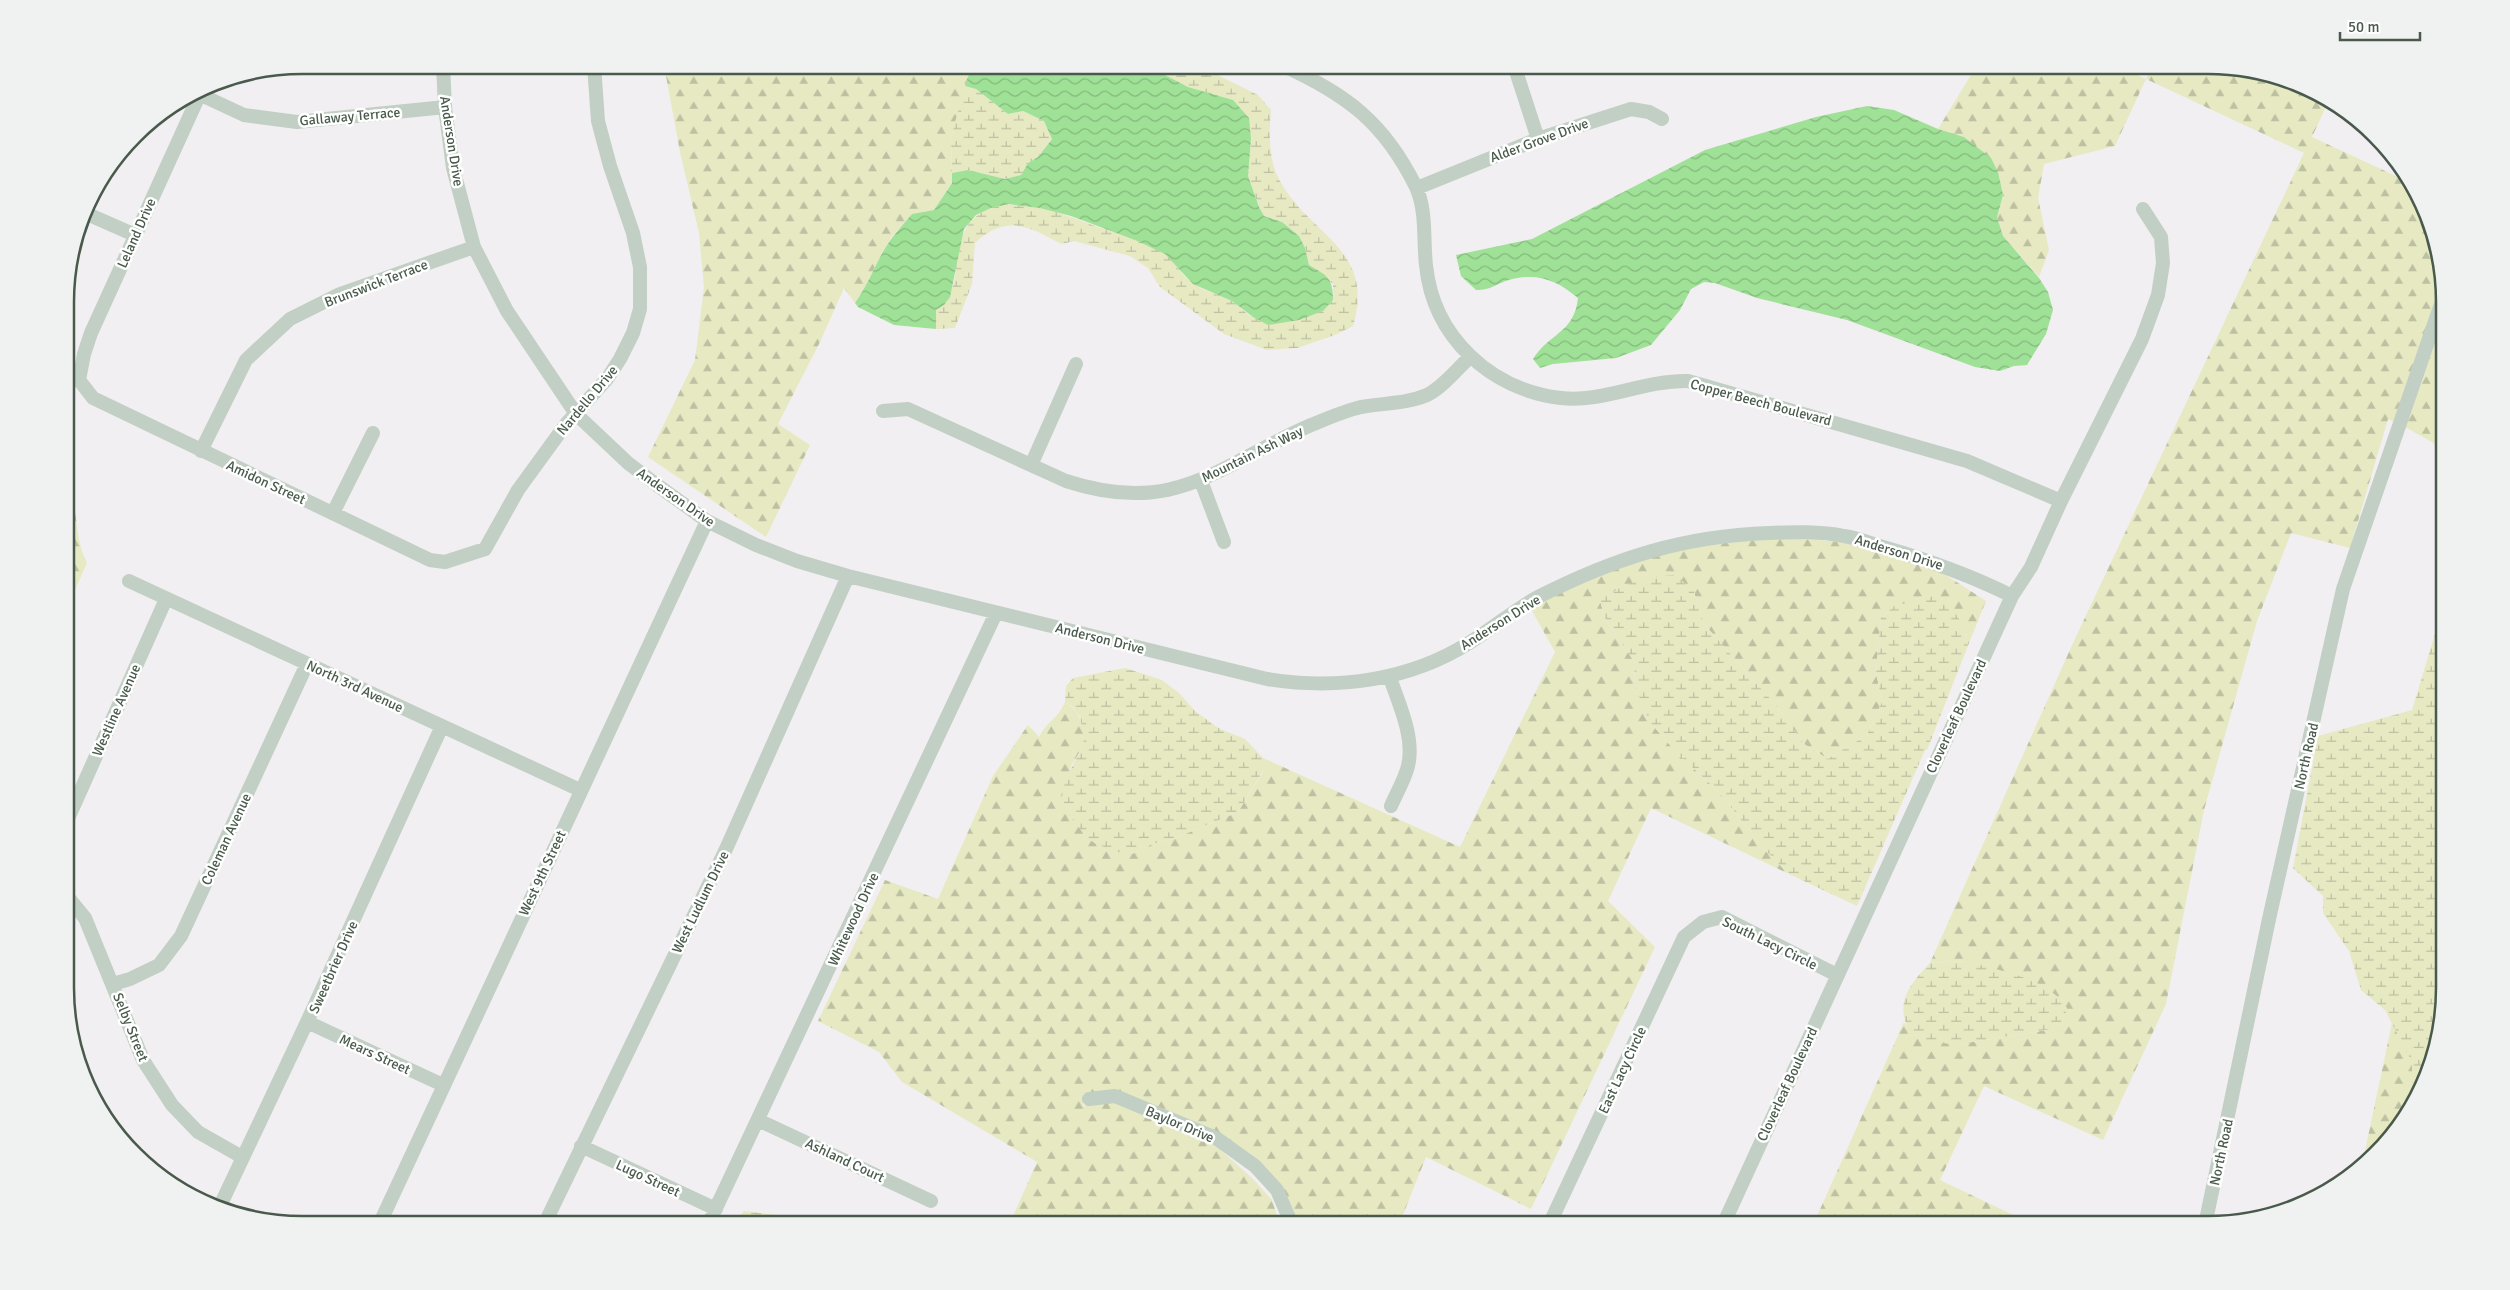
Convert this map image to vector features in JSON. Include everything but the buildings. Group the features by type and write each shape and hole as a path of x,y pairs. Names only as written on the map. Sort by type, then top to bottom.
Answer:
{"street":[{"name":"Anderson Drive","path":"443,74 445,107 453,168 474,247 507,311 576,414 628,463 707,521 756,545 797,561 848,576 996,613 1267,679 1297,683 1333,684 1390,678 1434,662 1468,644 1536,598 1606,565 1641,553 1704,539 1737,534 1791,532 1844,536 1964,573 2012,596"},
{"name":"Nardello Drive","path":"462,558 485,550 518,490 566,424 607,379 620,359 633,332 640,309 638,258 633,234 610,166 598,120 595,74"},
{"name":"Copper Beech Boulevard","path":"1314,74 1364,113 1384,134 1416,188 1423,216 1426,267 1434,302 1447,328 1470,357 1502,381 1528,392 1560,398 1592,397 1644,384 1688,380 1967,461 2061,501"},
{"path":"1517,74 1538,139"},
{"name":"Gallaway Terrace","path":"206,95 244,115 297,122 445,107"},
{"name":"Leland Drive","path":"79,380 84,354 91,333 197,99"},
{"name":"Alder Grove Drive","path":"1416,188 1538,139 1631,109 1649,112 1662,120"},
{"name":"Cloverleaf Boulevard","path":"1727,1216 2012,596 2031,567 2061,501 2142,339 2158,295 2163,263 2161,237 2143,209"},
{"path":"91,216 135,235"},
{"name":"Brunswick Terrace","path":"201,451 246,360 290,319 340,294 474,247"},
{"name":"North Road","path":"2207,1216 2269,920 2343,589 2436,318"},
{"name":"Mountain Ash Way","path":"883,411 908,409 1032,463 1066,481 1109,492 1130,494 1162,492 1200,481 1310,425 1359,408 1402,402 1429,394 1470,357"},
{"path":"1032,463 1076,364"},
{"name":"Amidon Street","path":"79,380 93,398 430,560 445,562 462,558"},
{"path":"333,513 373,432"},
{"path":"1200,481 1224,542"},
{"name":"West 9th Street","path":"383,1216 707,521"},
{"name":"West Ludlum Drive","path":"548,1216 726,849 848,576"},
{"name":"North 3rd Avenue","path":"129,581 580,790"},
{"name":"Westline Avenue","path":"74,805 166,599"},
{"name":"Whitewood Drive","path":"712,1216 996,613"},
{"name":"Coleman Avenue","path":"113,984 130,979 159,965 181,936 307,664"},
{"path":"1390,678 1403,719 1409,748 1408,766 1391,806"},
{"name":"Sweetbrier Drive","path":"222,1202 307,1022 442,726"},
{"name":"Selby Street","path":"74,905 85,918 143,1060 172,1105 198,1132 242,1157"},
{"name":"South Lacy Circle","path":"1703,922 1722,916 1837,975"},
{"name":"East Lacy Circle","path":"1553,1216 1684,937 1703,922"},
{"name":"Mears Street","path":"307,1022 443,1085"},
{"name":"Baylor Drive","path":"1088,1099 1115,1096 1216,1138 1255,1166 1277,1190 1288,1216"},
{"name":"Ashland Court","path":"758,1120 931,1201"},
{"name":"Lugo Street","path":"581,1146 716,1209"}],"green space":[{"path":"666,74 969,74 951,137 952,182 934,210 912,214 893,235 855,303 844,288 819,344 778,424 810,445 766,537 648,457 695,360 704,287 699,233 680,152"},
{"path":"1163,74 1215,74 1258,95 1271,110 1271,155 1280,181 1307,216 1336,245 1348,261 1356,279 1358,300 1353,326 1335,335 1297,348 1267,350 1224,334 1160,287 1148,268 1130,256 1074,241 1061,244 1028,228 1007,226 997,228 975,243 972,284 955,328 936,329 936,310 946,300 952,288 960,244 965,230 974,218 989,209 1002,205 1016,204 1058,213 1150,245 1169,257 1194,284 1232,301 1247,314 1255,318 1290,319 1305,317 1319,312 1326,307 1333,300 1333,284 1309,265 1305,248 1282,222 1264,216 1259,207 1248,176 1251,139 1232,100 1188,87"},
{"path":"1972,74 2135,74 2146,79 2115,146 2044,164 2038,198 2049,250 2039,277 2003,236 1997,217 2003,195 1964,137 1938,129"},
{"path":"2148,74 2223,74 2252,78 2295,91 2326,106 2312,137 2400,178 2413,201 2424,229 2432,258 2436,287 2436,302 2395,422 2388,419 2350,548 2291,533 2257,621 2204,810 2166,1004 2103,1140 1984,1086 1940,1180 2015,1216 1817,1216 1904,1022 1913,1037 1960,1044 2047,1030 2063,1024 1966,961 1930,963 2073,643 2304,153 2146,79"},
{"path":"965,86 976,89 1008,114 1023,111 1044,121 1052,138 1038,157 1028,163 1021,175 1005,179 968,170 952,173 951,137"},
{"path":"2436,336 2436,445 2405,427"},
{"path":"74,507 80,543 87,563 74,592"},
{"path":"1790,538 1842,542 1918,563 1938,570 1986,601 1969,643 1961,622 1894,606 1881,618 1876,672 1882,702 1867,735 1828,759 1804,744 1780,710 1704,624 1694,592 1600,601 1605,618 1635,663 1634,684 1649,721 1676,752 1719,792 1764,849 1789,874 1651,808 1608,901 1655,947 1531,1209 1426,1157 1403,1216 1287,1216 1262,1170 1214,1144 1254,1180 1272,1200 1277,1216 1013,1216 1037,1162 902,1082 879,1052 818,1021 885,880 938,899 993,776 1028,725 1039,737 1065,702 1074,709 1082,725 1084,737 1081,749 1070,768 1132,854 1152,844 1173,839 1238,812 1263,772 1263,758 1460,847 1555,652 1531,609 1564,591 1601,574 1680,550 1733,542","holes":["1115,1090 1210,1142 1114,1102 1083,1106 1083,1094"]},
{"path":"1676,575 1694,592 1704,624 1780,710 1804,744 1828,759 1867,735 1882,702 1876,672 1881,618 1894,606 1934,596 1943,598 1961,622 1969,643 1927,750 1925,750 1857,906 1789,874 1764,849 1719,792 1676,752 1649,721 1634,684 1635,663 1605,618 1600,601 1626,585 1655,577"},
{"path":"2436,630 2436,1003 2428,1047 2413,1090 2412,1062 2385,1010 2361,990 2349,951 2323,913 2323,896 2293,868 2318,736 2412,710"},
{"path":"1125,668 1162,680 1179,693 1196,712 1220,729 1245,739 1263,758 1263,771 1238,812 1173,839 1152,844 1132,854 1121,853 1096,844 1087,838 1066,811 1062,797 1065,781 1083,745 1084,736 1080,717 1072,706 1065,702 1066,686 1073,678"},
{"path":"1966,961 2007,972 2035,982 2047,989 2058,997 2067,1008 2063,1024 2047,1030 1960,1044 1932,1043 1912,1037 1907,1026 1903,1006 1909,989 1930,963"},
{"path":"2392,1023 2413,1062 2413,1090 2389,1127 2364,1154"},
{"path":"744,1211 784,1216 740,1216"}],"water":[{"path":"969,74 1163,74 1188,87 1233,100 1249,118 1251,139 1248,176 1259,207 1264,216 1282,222 1299,236 1305,248 1309,265 1328,278 1332,286 1333,300 1323,311 1299,320 1268,325 1253,317 1232,301 1193,284 1165,254 1135,240 1071,216 1040,208 1009,204 991,208 976,215 964,229 950,297 944,305 936,310 936,329 894,325 858,307 855,303 892,238 912,214 934,210 952,183 952,173 968,170 1005,179 1021,175 1028,163 1038,157 1052,139 1044,121 1023,111 1008,114 976,89 965,86"},
{"path":"1867,106 1894,110 1938,129 1964,137 1991,158 1998,172 2003,195 1997,217 2003,236 2039,278 2048,292 2053,310 2046,334 2027,365 2014,366 2000,371 1975,367 1847,320 1757,298 1715,283 1704,282 1691,289 1680,310 1651,345 1616,358 1553,364 1540,368 1533,359 1539,350 1572,319 1578,298 1562,286 1538,277 1519,278 1486,289 1476,290 1461,276 1456,255 1532,239 1705,150 1816,117"}]}
